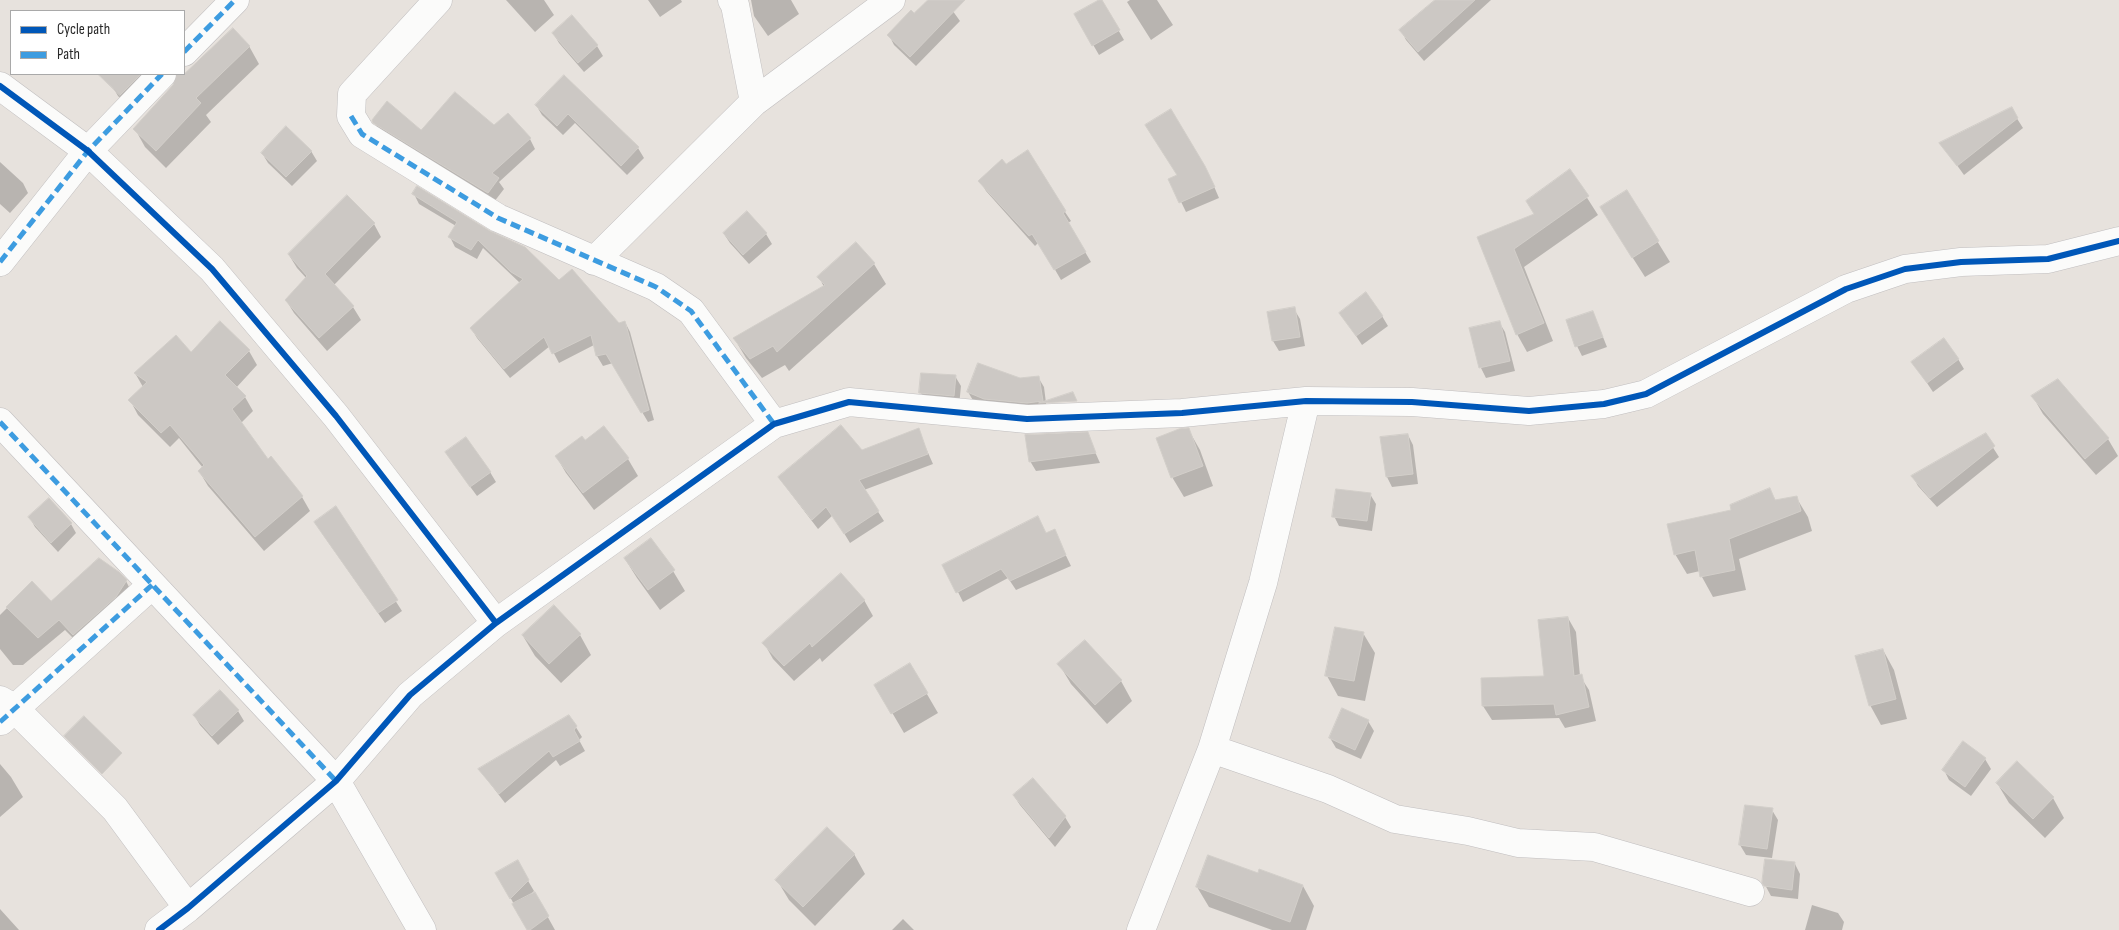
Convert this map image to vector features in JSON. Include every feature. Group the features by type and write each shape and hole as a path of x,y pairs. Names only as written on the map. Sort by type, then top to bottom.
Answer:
{"street":[{"path":"185,51 235,0"},
{"path":"438,0 352,94 351,116 362,134 498,218 656,287 692,311 774,424"},
{"path":"732,0 735,5 754,102"},
{"path":"594,261 754,102 890,0"},
{"path":"0,262 88,151 161,75"},
{"path":"0,86 88,151 212,269 336,416 496,623"},
{"path":"160,930 336,782 410,695 496,623 774,424 849,402 1027,419 1182,413 1306,401 1412,402 1529,411 1604,404 1646,394 1846,289 1906,269 1961,262 2048,259 2119,241"},
{"path":"1141,930 1212,749 1263,583 1306,401"},
{"path":"0,422 336,782 422,930"},
{"path":"152,585 5,710 115,809 188,908"},
{"path":"1212,749 1328,789 1395,819 1468,831 1518,843 1594,847 1750,892"}],"building":[{"path":"928,0 965,0 910,57 887,35 911,10 914,13"},
{"path":"1102,0 1120,30 1092,46 1074,14"},
{"path":"1435,0 1475,0 1418,52 1399,30"},
{"path":"572,15 598,45 578,63 552,33"},
{"path":"233,28 250,46 196,98 201,103 156,151 133,129 173,85 177,75 185,75"},
{"path":"99,75 140,75 120,95"},
{"path":"564,75 639,147 621,166 568,114 557,126 535,105"},
{"path":"455,92 494,125 508,113 531,138 492,173 499,178 488,193 373,123 372,120 387,101 421,130"},
{"path":"2012,107 2018,118 1957,166 1939,143"},
{"path":"1171,109 1205,166 1215,187 1179,203 1168,179 1177,175 1145,125"},
{"path":"286,126 312,151 286,177 261,153"},
{"path":"1028,150 1066,211 1063,213 1086,252 1054,270 1032,234 1029,236 978,181 1002,159 1006,164"},
{"path":"1570,169 1589,196 1514,249 1544,323 1516,335 1477,237 1534,214 1526,201"},
{"path":"417,186 490,231 525,247 559,280 572,269 619,323 625,321 649,410 641,413 606,354 596,356 591,335 552,354 544,337 504,369 470,328 523,279 511,272 478,240 471,250 448,237 457,222 412,194"},
{"path":"1627,190 1659,241 1632,258 1600,207"},
{"path":"347,195 375,223 325,274 354,306 319,338 285,300 307,276 288,254"},
{"path":"747,211 767,233 743,255 723,233"},
{"path":"856,242 875,263 777,352 773,346 750,359 733,338 825,285 817,277"},
{"path":"1366,292 1383,316 1356,336 1339,313"},
{"path":"1295,307 1300,337 1272,341 1267,312"},
{"path":"1593,311 1603,337 1575,347 1566,320"},
{"path":"220,321 250,350 225,375 246,396 232,409 268,459 271,456 303,496 255,537 198,471 204,465 170,425 161,433 128,400 147,382 134,373 176,335 191,352"},
{"path":"1500,321 1510,361 1479,368 1469,328"},
{"path":"1944,338 1959,359 1927,383 1911,362"},
{"path":"978,363 1020,378 1039,376 1043,401 1027,403 984,399 967,392"},
{"path":"921,373 956,375 954,396 919,393"},
{"path":"2058,379 2109,438 2085,459 2031,396"},
{"path":"1073,392 1077,401 1039,403"},
{"path":"841,425 862,450 919,428 928,454 859,480 879,511 844,534 826,507 812,520 778,477"},
{"path":"604,426 629,458 583,493 555,456 582,436 585,440"},
{"path":"1189,428 1203,466 1171,478 1156,438 1179,429"},
{"path":"1088,432 1096,453 1029,462 1025,435"},
{"path":"1986,433 1995,446 1930,498 1911,476"},
{"path":"1408,434 1413,474 1386,477 1380,437"},
{"path":"466,437 491,472 470,487 445,452"},
{"path":"1770,488 1775,500 1797,496 1801,511 1729,539 1735,570 1700,577 1695,550 1674,555 1667,524 1731,510 1730,505"},
{"path":"1336,489 1371,493 1367,521 1332,517"},
{"path":"49,498 72,523 51,543 28,517"},
{"path":"336,506 398,600 378,613 314,522"},
{"path":"1038,516 1046,533 1055,529 1066,555 1010,581 1001,569 956,593 942,565"},
{"path":"651,538 675,570 648,590 624,558"},
{"path":"99,558 127,580 116,597 73,635 59,620 38,638 6,607 32,581 51,601"},
{"path":"841,573 865,600 812,647 810,643 784,666 762,643"},
{"path":"554,605 581,634 549,664 522,635"},
{"path":"1568,617 1574,676 1582,674 1589,707 1556,715 1554,704 1482,706 1481,678 1544,676 1538,620"},
{"path":"1335,627 1364,632 1354,681 1325,676"},
{"path":"1085,640 1122,680 1095,705 1057,664"},
{"path":"1883,649 1896,699 1869,706 1855,656"},
{"path":"910,663 928,693 891,714 874,685"},
{"path":"220,690 239,710 212,736 193,715"},
{"path":"1342,708 1369,720 1355,750 1329,738"},
{"path":"569,715 577,726 574,730 580,741 553,757 549,751 499,794 478,769"},
{"path":"84,716 122,753 102,774 64,736"},
{"path":"1963,741 1986,758 1965,787 1942,770"},
{"path":"2017,761 2054,797 2033,819 1996,783"},
{"path":"1033,778 1066,816 1049,838 1013,795"},
{"path":"1745,805 1773,808 1767,849 1739,845"},
{"path":"827,827 855,854 803,907 775,880"},
{"path":"1208,855 1258,873 1259,869 1303,885 1290,922 1196,887"},
{"path":"1765,859 1795,862 1792,890 1764,886 1762,883"},
{"path":"518,860 529,880 510,899 495,873"},
{"path":"535,892 549,916 530,930 527,930 512,904"}],"marked path":[{"path":"185,51 235,0"},
{"path":"0,262 88,151 161,75"},
{"path":"351,116 362,134 498,218 656,287 691,311 774,424"},
{"path":"0,422 336,781"},
{"path":"0,722 152,585"}],"cycle path":[{"path":"0,86 88,151 212,269 336,416 496,623"},
{"path":"159,930 188,908 336,781 410,695 496,623 774,424 849,402 1027,419 1182,413 1306,401 1412,402 1529,411 1604,404 1646,394 1846,289 1905,269 1961,262 2048,259 2119,241"}]}
